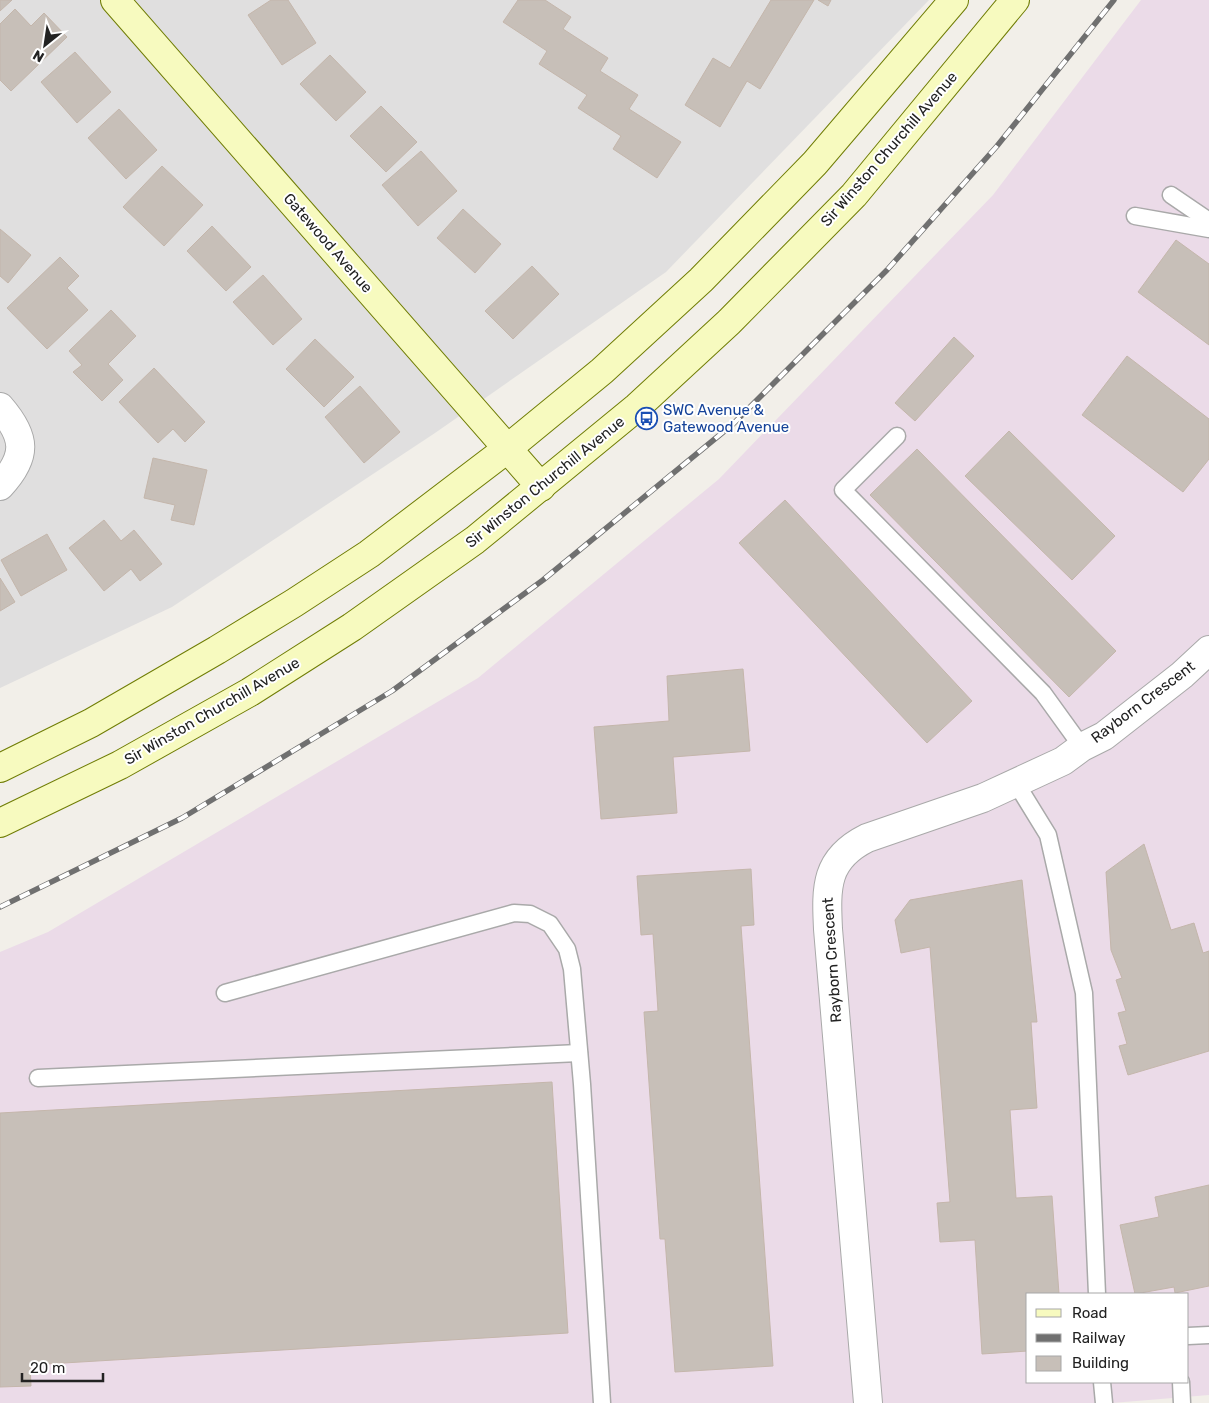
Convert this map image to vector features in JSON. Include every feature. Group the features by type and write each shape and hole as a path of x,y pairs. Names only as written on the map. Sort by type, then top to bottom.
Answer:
{"main road":[{"name":"Gatewood Avenue","path":"115,0 541,487"},
{"path":"0,768 91,723 294,603 369,554 507,449 602,372 701,280 815,163 954,0"},
{"name":"Sir Winston Churchill Avenue","path":"0,823 120,765 250,692 352,627 475,540 541,487 637,407 722,329 826,223 854,194 1015,0"}],"street":[{"path":"0,407 13,422 21,447 15,467 0,486"},
{"name":"Rayborn Crescent","path":"868,1403 828,929 827,888 831,873 839,858 852,845 890,828 983,798 1063,761 1082,747 1104,736 1182,675 1209,650"}],"lane":[{"path":"1171,195 1209,221"},
{"path":"1135,216 1209,229"},
{"path":"896,436 843,490 1044,693 1082,747"},
{"path":"1016,783 1048,835 1084,993 1097,1293"},
{"path":"225,993 514,914 530,914 550,924 567,949 572,969 580,1052 602,1403"},
{"path":"38,1078 580,1052"},
{"path":"1189,1336 1209,1335"},
{"path":"1102,1383 1104,1403"},
{"path":"1181,1383 1182,1403"}],"shaded area":[{"path":"0,0 929,0 666,272 435,433 172,607 0,688"},
{"path":"1141,0 1209,0 1209,1395 1112,1403 0,1403 0,952 48,932 478,678 719,479 993,195"}],"building":[{"path":"0,0 12,0 0,11"},
{"path":"271,0 288,0 316,43 282,65 248,15"},
{"path":"518,0 545,0 571,17 563,29 608,58 600,71 638,95 629,109 681,142 657,178 613,149 621,136 578,108 587,95 539,64 547,51 503,22"},
{"path":"771,0 814,0 760,89 747,81 720,127 685,105 713,58 730,68"},
{"path":"818,0 831,0 828,6"},
{"path":"15,9 31,26 44,13 67,37 11,91 0,80 0,24"},
{"path":"75,52 111,92 77,123 41,82"},
{"path":"330,55 366,92 336,121 300,84"},
{"path":"381,106 417,142 386,172 350,136"},
{"path":"119,109 157,150 126,179 88,138"},
{"path":"421,151 457,191 418,226 382,185"},
{"path":"162,166 203,205 164,246 123,207"},
{"path":"463,209 501,244 475,273 437,238"},
{"path":"212,226 251,267 226,291 187,251"},
{"path":"0,229 31,255 8,283 0,276"},
{"path":"1176,240 1209,264 1209,345 1138,292"},
{"path":"60,257 79,276 67,288 88,310 47,349 7,308"},
{"path":"532,266 559,294 513,339 485,311"},
{"path":"263,275 302,319 273,345 233,302"},
{"path":"111,310 136,336 108,364 123,380 102,401 73,372 82,365 69,351"},
{"path":"954,337 974,356 915,421 895,403"},
{"path":"315,339 354,377 324,407 286,369"},
{"path":"1127,356 1209,419 1209,459 1183,492 1082,415"},
{"path":"154,368 205,422 185,442 173,429 158,443 119,402"},
{"path":"360,386 400,432 364,463 325,417"},
{"path":"1009,431 1115,536 1072,580 965,476"},
{"path":"917,449 1116,651 1069,697 870,495"},
{"path":"153,458 207,470 194,525 171,520 175,505 144,498"},
{"path":"785,500 972,701 927,743 739,543"},
{"path":"104,520 121,541 134,530 162,564 140,581 131,569 104,591 69,548"},
{"path":"47,534 67,570 21,596 1,560"},
{"path":"0,578 15,602 0,611"},
{"path":"743,669 750,751 673,757 677,813 601,819 594,727 669,721 667,676"},
{"path":"1144,844 1171,930 1194,923 1203,953 1209,951 1209,1051 1128,1075 1119,1046 1127,1044 1118,1013 1126,1011 1116,980 1122,978 1111,950 1106,872"},
{"path":"751,869 754,925 741,926 773,1366 675,1372 665,1239 660,1239 644,1012 658,1011 653,934 641,935 637,876"},
{"path":"1022,880 1037,1022 1031,1022 1037,1108 1010,1110 1016,1198 1052,1196 1059,1293 1026,1293 1026,1351 982,1354 975,1240 940,1242 937,1203 950,1202 930,947 901,953 895,920 910,900"},
{"path":"552,1082 568,1333 30,1365 31,1386 0,1387 0,1113"},
{"path":"1209,1185 1209,1286 1175,1293 1174,1287 1135,1293 1120,1225 1159,1217 1155,1197"}],"railway":[{"path":"0,907 182,818 392,691 543,580 733,424 887,270 997,146 1114,0"}],"place":[{"name":"SWC Avenue & Gatewood Avenue","path":"647,419"}]}
